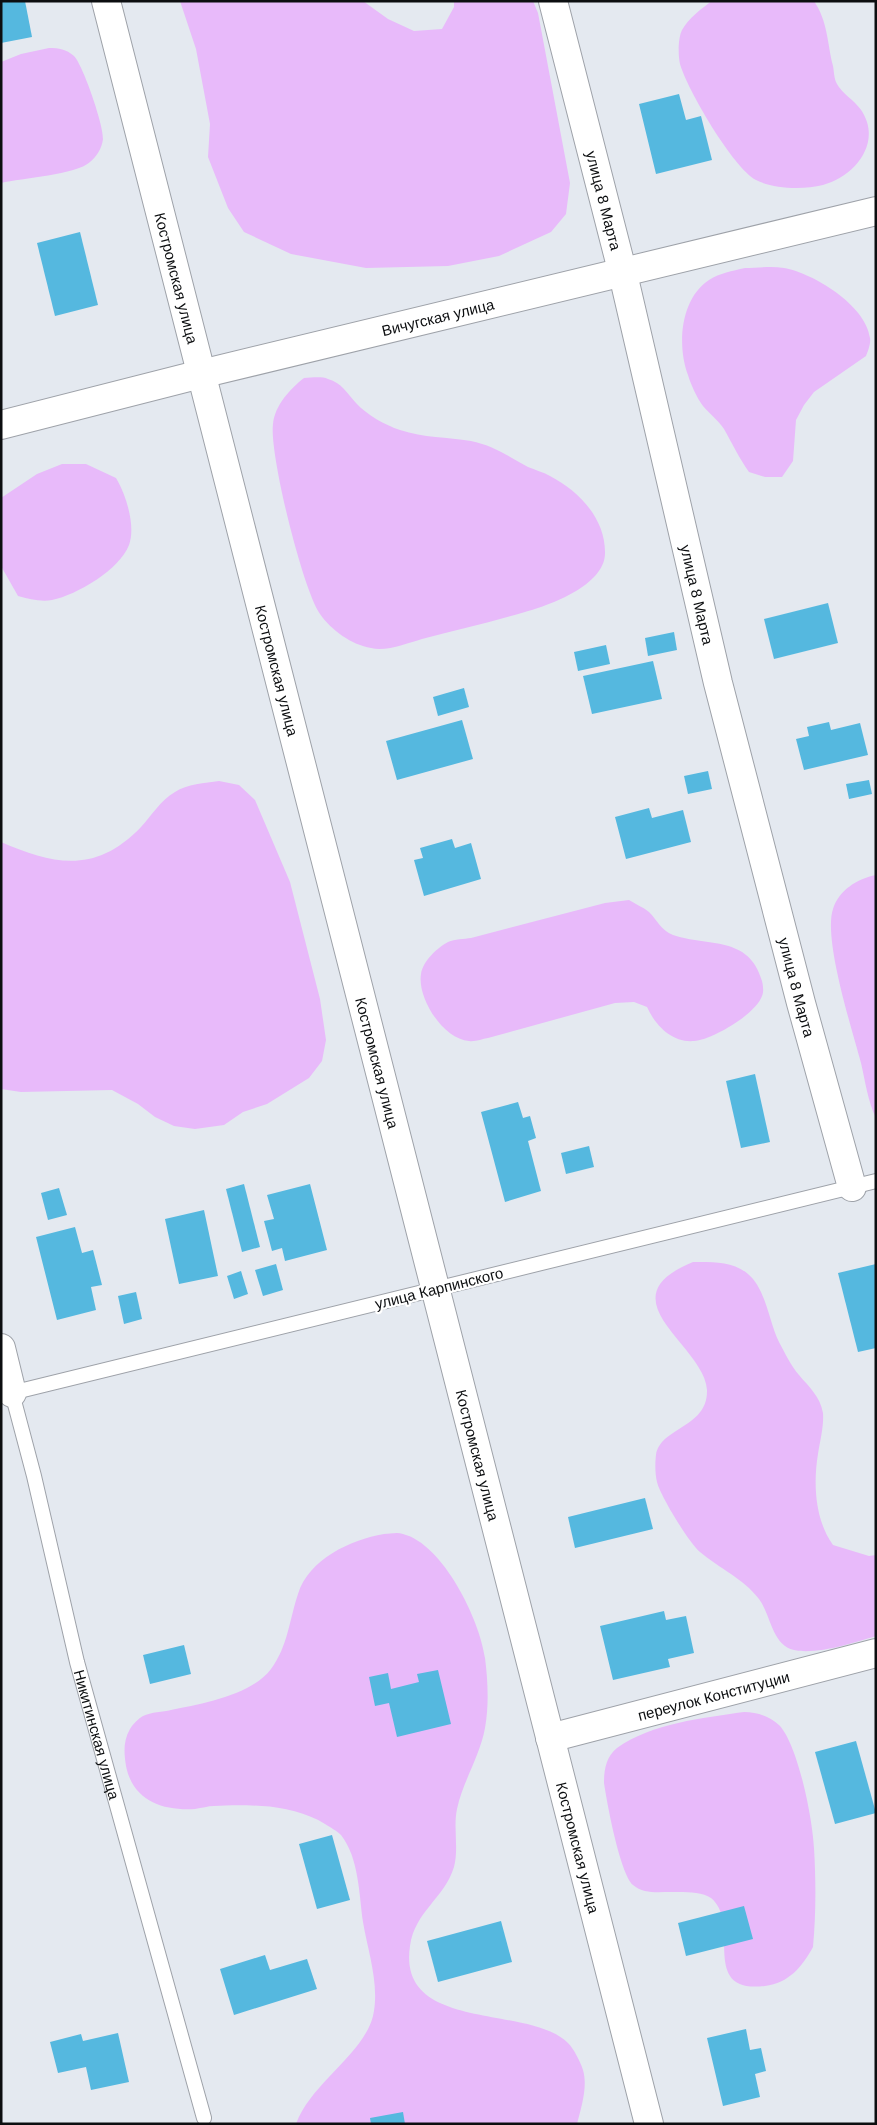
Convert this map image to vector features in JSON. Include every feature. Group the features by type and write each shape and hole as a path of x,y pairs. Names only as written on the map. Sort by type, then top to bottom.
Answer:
{"street":[{"name":"Костромская улица","path":"106,1 649,2124"},
{"name":"улица 8 Марта","path":"553,1 623,274 720,692 801,1003 864,1184"},
{"name":"Вичугская улица","path":"1,425 201,374 623,274 876,210"},
{"name":"Никитинская улица","path":"1,1348 7,1394"},
{"name":"переулок Конституции","path":"550,1738 876,1653"}],"lane":[{"name":"улица Карпинского","path":"7,1394 864,1184"},
{"name":"Никитинская улица","path":"7,1394 34,1476 77,1662 204,2118"}],"shaded area":[{"path":"180,1 363,1 388,19 414,31 442,29 454,7 454,1 533,1 538,13 570,183 566,214 551,232 499,256 448,266 366,268 291,254 244,232 228,208 208,157 210,124 196,49"},
{"path":"712,1 814,1 825,24 836,82 840,89 861,110 867,122 868,143 864,153 851,170 843,176 823,185 806,188 788,188 756,180 746,173 735,160 701,109 684,76 679,60 679,42 682,30 691,18"},
{"path":"49,48 65,50 74,56 78,62 97,109 103,139 102,146 90,162 73,170 1,183 1,62 21,54"},
{"path":"745,268 784,268 809,276 836,292 849,303 859,314 870,338 870,345 866,356 814,392 804,405 796,420 793,461 782,477 765,477 749,472 724,429 703,406 691,383 685,363 682,337 687,311 692,299 699,288 709,280 722,274"},
{"path":"304,378 322,378 337,383 344,388 365,412 394,428 418,435 471,441 486,445 561,482 589,508 601,529 605,554 602,565 596,575 574,592 536,609 397,646 377,649 357,644 342,636 320,614 313,600 297,551 276,463 273,440 274,417 284,398"},
{"path":"62,464 86,464 116,478 123,493 131,520 129,545 117,563 107,572 73,593 48,601 18,596 1,566 1,498 37,474"},
{"path":"219,781 239,785 255,800 290,882 320,999 326,1040 322,1061 309,1078 267,1104 243,1112 224,1125 195,1129 174,1126 155,1117 138,1104 112,1090 21,1092 1,1089 1,842 20,850 57,860 74,861 91,858 108,852 124,842 175,792 202,783"},
{"path":"876,875 876,1118 869,1098 840,984 835,962 831,923 833,909 844,891 862,879"},
{"path":"629,900 649,912 662,928 673,935 686,939 726,945 748,956 756,966 762,983 763,994 758,1003 743,1018 722,1031 702,1040 694,1041 679,1039 665,1032 650,1014 647,1007 634,1002 615,1003 476,1041 459,1039 441,1025 434,1016 423,994 421,974 431,955 448,942 471,938 605,903"},
{"path":"693,1262 729,1264 742,1270 754,1280 763,1297 779,1342 796,1371 814,1392 822,1407 822,1428 816,1465 819,1513 822,1524 833,1545 869,1556 876,1555 876,1636 824,1650 803,1651 787,1647 776,1636 759,1599 746,1585 695,1547 663,1497 657,1482 655,1465 659,1446 666,1438 700,1412 705,1403 707,1390 702,1373 665,1323 657,1307 657,1291 667,1276"},
{"path":"401,1533 418,1541 432,1552 445,1568 457,1585 476,1624 482,1642 487,1676 488,1702 483,1738 463,1788 457,1809 454,1867 444,1888 423,1914 413,1934 410,1946 411,1974 424,1992 444,2005 470,2013 549,2031 568,2043 579,2060 585,2083 577,2124 296,2124 303,2109 313,2095 359,2044 373,2016 375,2004 374,1981 355,1865 347,1844 341,1835 325,1824 311,1817 286,1809 238,1805 195,1809 161,1806 142,1796 135,1788 126,1766 126,1738 131,1727 136,1722 143,1716 197,1705 225,1697 252,1686 271,1669 277,1660 288,1633 298,1594 303,1582 311,1571 321,1561 345,1546 384,1534"},
{"path":"744,1712 758,1714 771,1719 779,1725 786,1735 798,1765 803,1784 811,1820 814,1848 815,1923 813,1947 804,1961 788,1978 765,1986 745,1986 733,1979 727,1968 724,1954 723,1923 719,1909 711,1898 691,1892 646,1891 633,1885 623,1867 619,1853 604,1783 605,1769 610,1755 617,1748 631,1740 662,1727 678,1723"}],"building":[{"path":"1,1 25,1 32,37 1,43"},
{"path":"679,94 686,120 701,116 712,160 656,174 639,104"},
{"path":"80,232 98,305 55,316 37,243"},
{"path":"828,603 838,643 774,659 764,619"},
{"path":"674,632 677,650 648,656 645,638"},
{"path":"606,645 610,664 578,671 574,652"},
{"path":"653,661 662,699 592,714 583,676"},
{"path":"464,688 469,707 438,716 433,697"},
{"path":"462,720 473,759 397,780 386,741"},
{"path":"829,722 831,730 860,723 868,755 804,770 796,739 809,736 807,727"},
{"path":"708,771 712,789 688,794 684,776"},
{"path":"869,780 872,794 849,799 846,784"},
{"path":"649,808 652,818 683,810 691,842 626,859 615,817"},
{"path":"452,839 455,848 471,843 481,879 424,896 414,860 423,858 420,848"},
{"path":"755,1074 770,1142 741,1148 726,1081"},
{"path":"518,1102 523,1118 530,1116 536,1138 528,1141 541,1191 505,1202 481,1112"},
{"path":"589,1146 594,1167 566,1174 561,1153"},
{"path":"244,1184 260,1247 242,1252 226,1189"},
{"path":"310,1184 327,1250 285,1261 282,1248 272,1251 264,1221 274,1219 267,1195"},
{"path":"59,1188 67,1215 48,1220 41,1193"},
{"path":"204,1210 218,1276 179,1284 165,1219"},
{"path":"75,1227 82,1253 93,1250 102,1285 91,1287 96,1310 57,1320 36,1237"},
{"path":"276,1264 283,1290 263,1296 255,1270"},
{"path":"876,1264 876,1348 858,1352 838,1273"},
{"path":"241,1271 248,1294 234,1299 227,1276"},
{"path":"136,1292 142,1319 124,1324 118,1296"},
{"path":"645,1498 653,1529 575,1548 568,1517"},
{"path":"664,1611 666,1620 686,1616 694,1653 668,1659 670,1667 613,1680 600,1626"},
{"path":"184,1645 191,1674 150,1684 143,1655"},
{"path":"438,1670 451,1724 397,1737 389,1703 375,1706 369,1677 388,1673 391,1689 419,1682 417,1674"},
{"path":"856,1741 876,1813 835,1824 815,1752"},
{"path":"332,1835 350,1900 317,1909 299,1844"},
{"path":"744,1906 753,1939 686,1956 678,1923"},
{"path":"501,1921 512,1962 438,1982 427,1941"},
{"path":"265,1955 270,1970 307,1959 317,1989 234,2015 220,1969"},
{"path":"746,2029 750,2050 761,2048 766,2071 755,2074 760,2097 723,2106 707,2038"},
{"path":"118,2033 129,2082 91,2090 86,2067 58,2073 50,2042 81,2034 83,2041"},
{"path":"403,2112 405,2124 371,2124 370,2118"}]}
